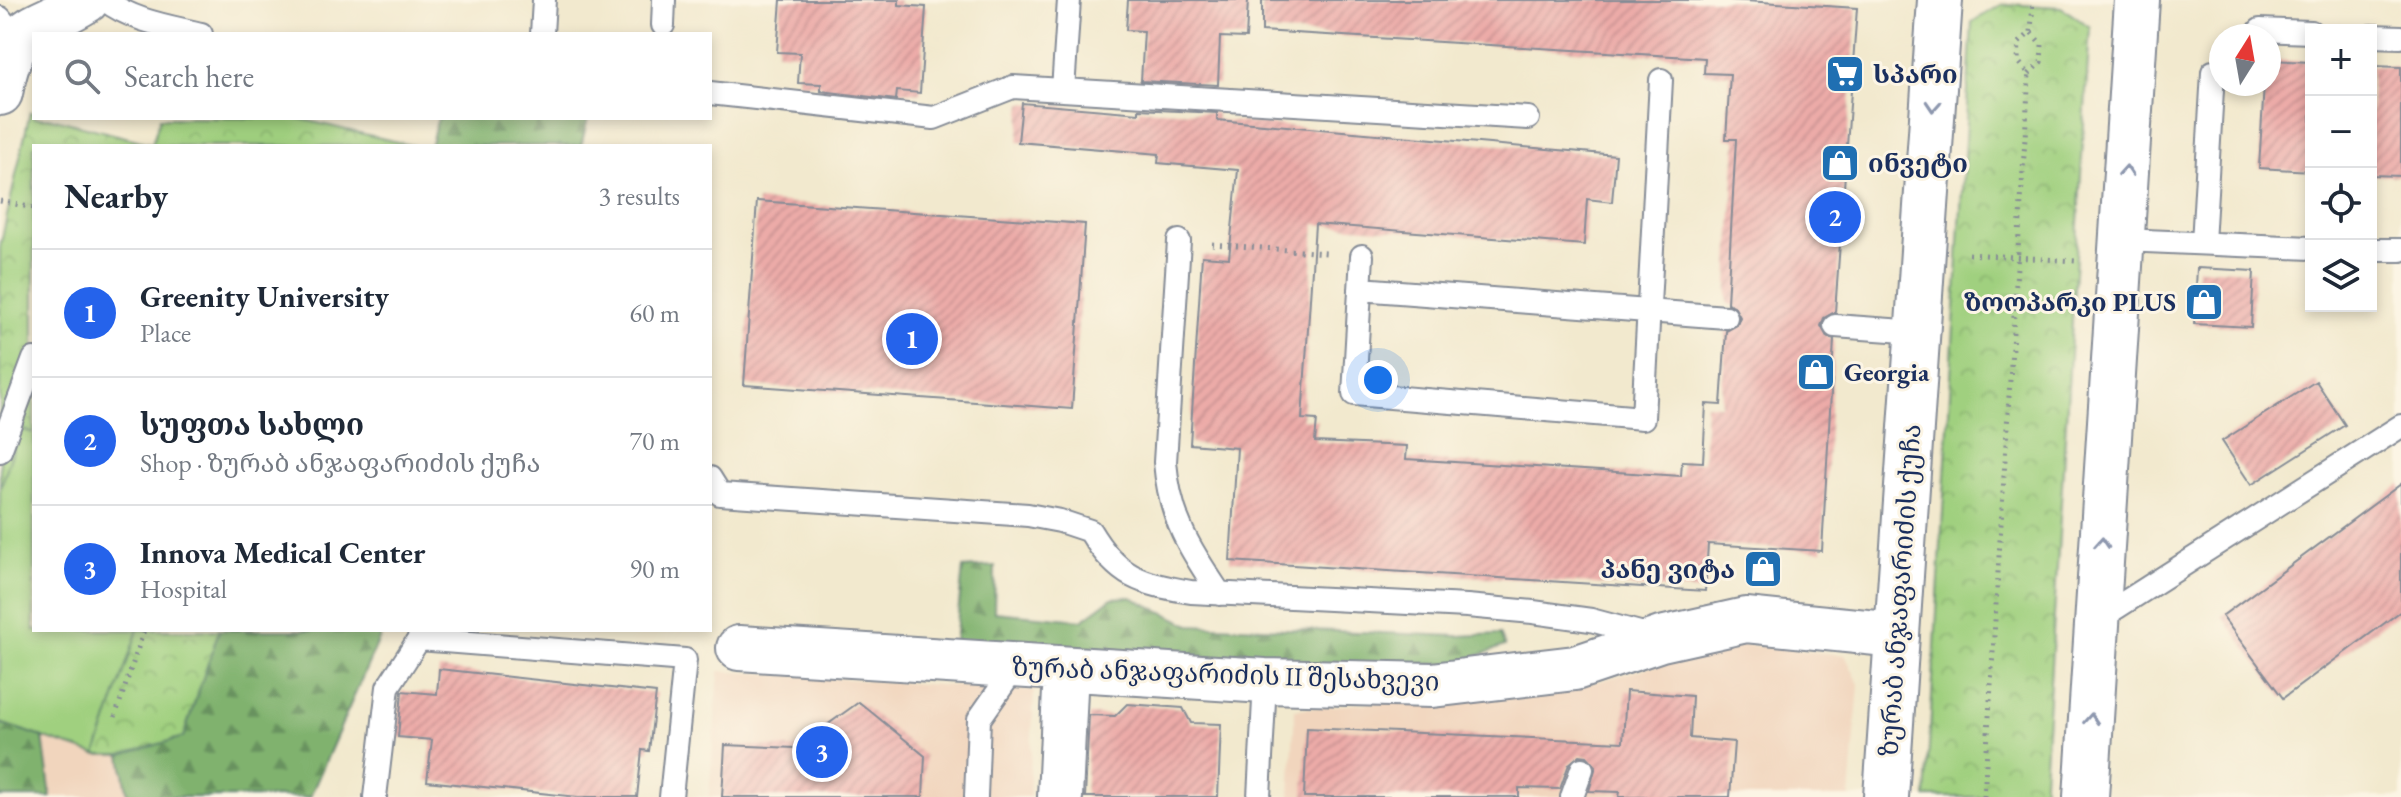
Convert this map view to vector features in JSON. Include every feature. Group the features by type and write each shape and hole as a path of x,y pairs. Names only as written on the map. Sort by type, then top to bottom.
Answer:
{"main road":[{"path":"0,93 8,29 38,23 68,12 87,0"},
{"name":"ზურაბ ანჯაფარიძის ქუჩა","path":"1886,797 1940,0"},
{"path":"2086,797 2137,0"},
{"name":"ზურაბ ანჯაფარიძის II შესახვევი","path":"739,648 1265,681 1432,685 1575,668 1661,639 1746,620 1897,635"},
{"path":"1060,797 1066,669"}],"lane":[{"path":"105,0 116,9 137,18 193,32"},
{"path":"542,32 544,0"},
{"path":"663,25 664,0"},
{"path":"1063,90 1069,0"},
{"path":"2281,31 2305,32"},
{"path":"2377,36 2401,37"},
{"path":"1362,256 1354,394 1643,418 1661,80"},
{"path":"712,93 934,118 1013,87 1528,118"},
{"path":"2203,243 2212,96"},
{"path":"2122,240 2305,248"},
{"path":"1179,241 1165,462 1167,490 1177,523 1220,594"},
{"path":"2377,250 2401,250"},
{"path":"1360,289 1726,317"},
{"path":"1835,326 1918,332"},
{"path":"0,451 32,364"},
{"path":"2097,620 2401,426"},
{"path":"713,490 1028,515 1060,521 1090,531 1106,557 1128,574 1155,585 1220,594 1533,612 1591,620 1661,639"},
{"path":"375,797 388,687 419,639 685,660 671,797"},
{"path":"976,797 979,719 1016,666"},
{"path":"1259,797 1265,681"},
{"path":"1572,797 1582,769"}],"path":[{"path":"1984,797 2029,74 2041,62 2042,45 2031,32 2033,0"},
{"path":"2029,74 2018,61 2019,43 2031,32"},
{"path":"0,201 32,208"},
{"path":"1179,241 1362,256"},
{"path":"1960,254 2081,262"},
{"path":"115,717 143,632"}],"shaded area":[{"path":"1736,644 1845,655 1859,684 1850,797 1290,797 1295,709 1577,687"},
{"path":"719,671 1034,691 1029,797 709,797"},
{"path":"43,737 96,755 121,755 128,797 51,797"}],"green space":[{"path":"2003,4 2061,7 2090,27 2043,797 1926,797 1972,22"},
{"path":"30,112 32,120 60,120 152,144 32,144 32,432 20,429 0,489 0,247"},
{"path":"159,120 305,120 406,144 152,144"},
{"path":"437,120 588,120 582,144 431,144"},
{"path":"20,428 32,432 32,632 137,632 96,755 0,723 0,489"},
{"path":"995,566 994,612 1082,620 1112,598 1131,597 1190,625 1457,636 1500,634 1505,646 1455,664 1333,665 955,642 963,568"},
{"path":"137,632 218,632 183,737 121,755 96,755"},
{"path":"218,632 382,632 310,797 128,797 121,755 183,737"},
{"path":"0,723 43,737 51,797 0,797"}],"building":[{"path":"781,0 899,0 899,5 926,7 920,93 897,91 896,100 821,91 821,84 798,83 800,53 777,52"},
{"path":"1128,0 1248,0 1246,38 1220,37 1218,85 1141,81 1144,31 1126,30"},
{"path":"1262,0 1729,0 1857,8 1835,312 1824,318 1821,326 1827,337 1834,340 1822,551 1708,544 1705,591 1230,561 1237,448 1190,444 1202,256 1229,258 1238,170 1158,163 1159,154 1018,142 1022,103 1139,113 1139,109 1217,113 1217,120 1616,155 1612,202 1587,199 1584,245 1315,224 1302,419 1317,420 1315,442 1407,446 1406,459 1681,476 1682,461 1703,462 1706,404 1721,405 1726,331 1737,325 1740,317 1734,306 1727,303 1736,139 1726,139 1730,74 1704,73 1705,58 1262,31"},
{"path":"2281,61 2305,62 2305,171 2259,168 2263,96 2281,96"},
{"path":"2377,66 2401,67 2401,176 2377,175"},
{"path":"757,201 1085,224 1072,409 744,385"},
{"path":"2197,268 2254,271 2251,327 2194,324"},
{"path":"2316,381 2345,425 2251,485 2222,441"},
{"path":"2401,484 2401,611 2283,698 2222,616"},
{"path":"439,669 656,693 649,751 642,750 637,797 578,797 427,781 432,740 398,737 402,691 437,694"},
{"path":"1626,691 1692,696 1690,738 1734,742 1730,797 1619,797 1620,792 1589,791 1596,766 1587,756 1580,755 1569,764 1560,789 1519,788 1519,797 1304,797 1307,728 1623,742"},
{"path":"859,702 925,756 923,797 722,797 725,745 795,748"},
{"path":"1127,704 1183,708 1191,723 1221,724 1218,797 1085,797 1089,715 1115,716"}],"place":[{"name":"სპარი","path":"1845,74"},
{"name":"ინვეტი","path":"1840,163"},
{"name":"სუფთა სახლი","path":"1835,217"},
{"name":"ზოოპარკი PLUS","path":"2204,302"},
{"name":"Greenity University","path":"912,339"},
{"name":"Georgia","path":"1816,372"},
{"name":"პანე ვიტა","path":"1763,569"},
{"name":"Innova Medical Center","path":"822,752"}]}
